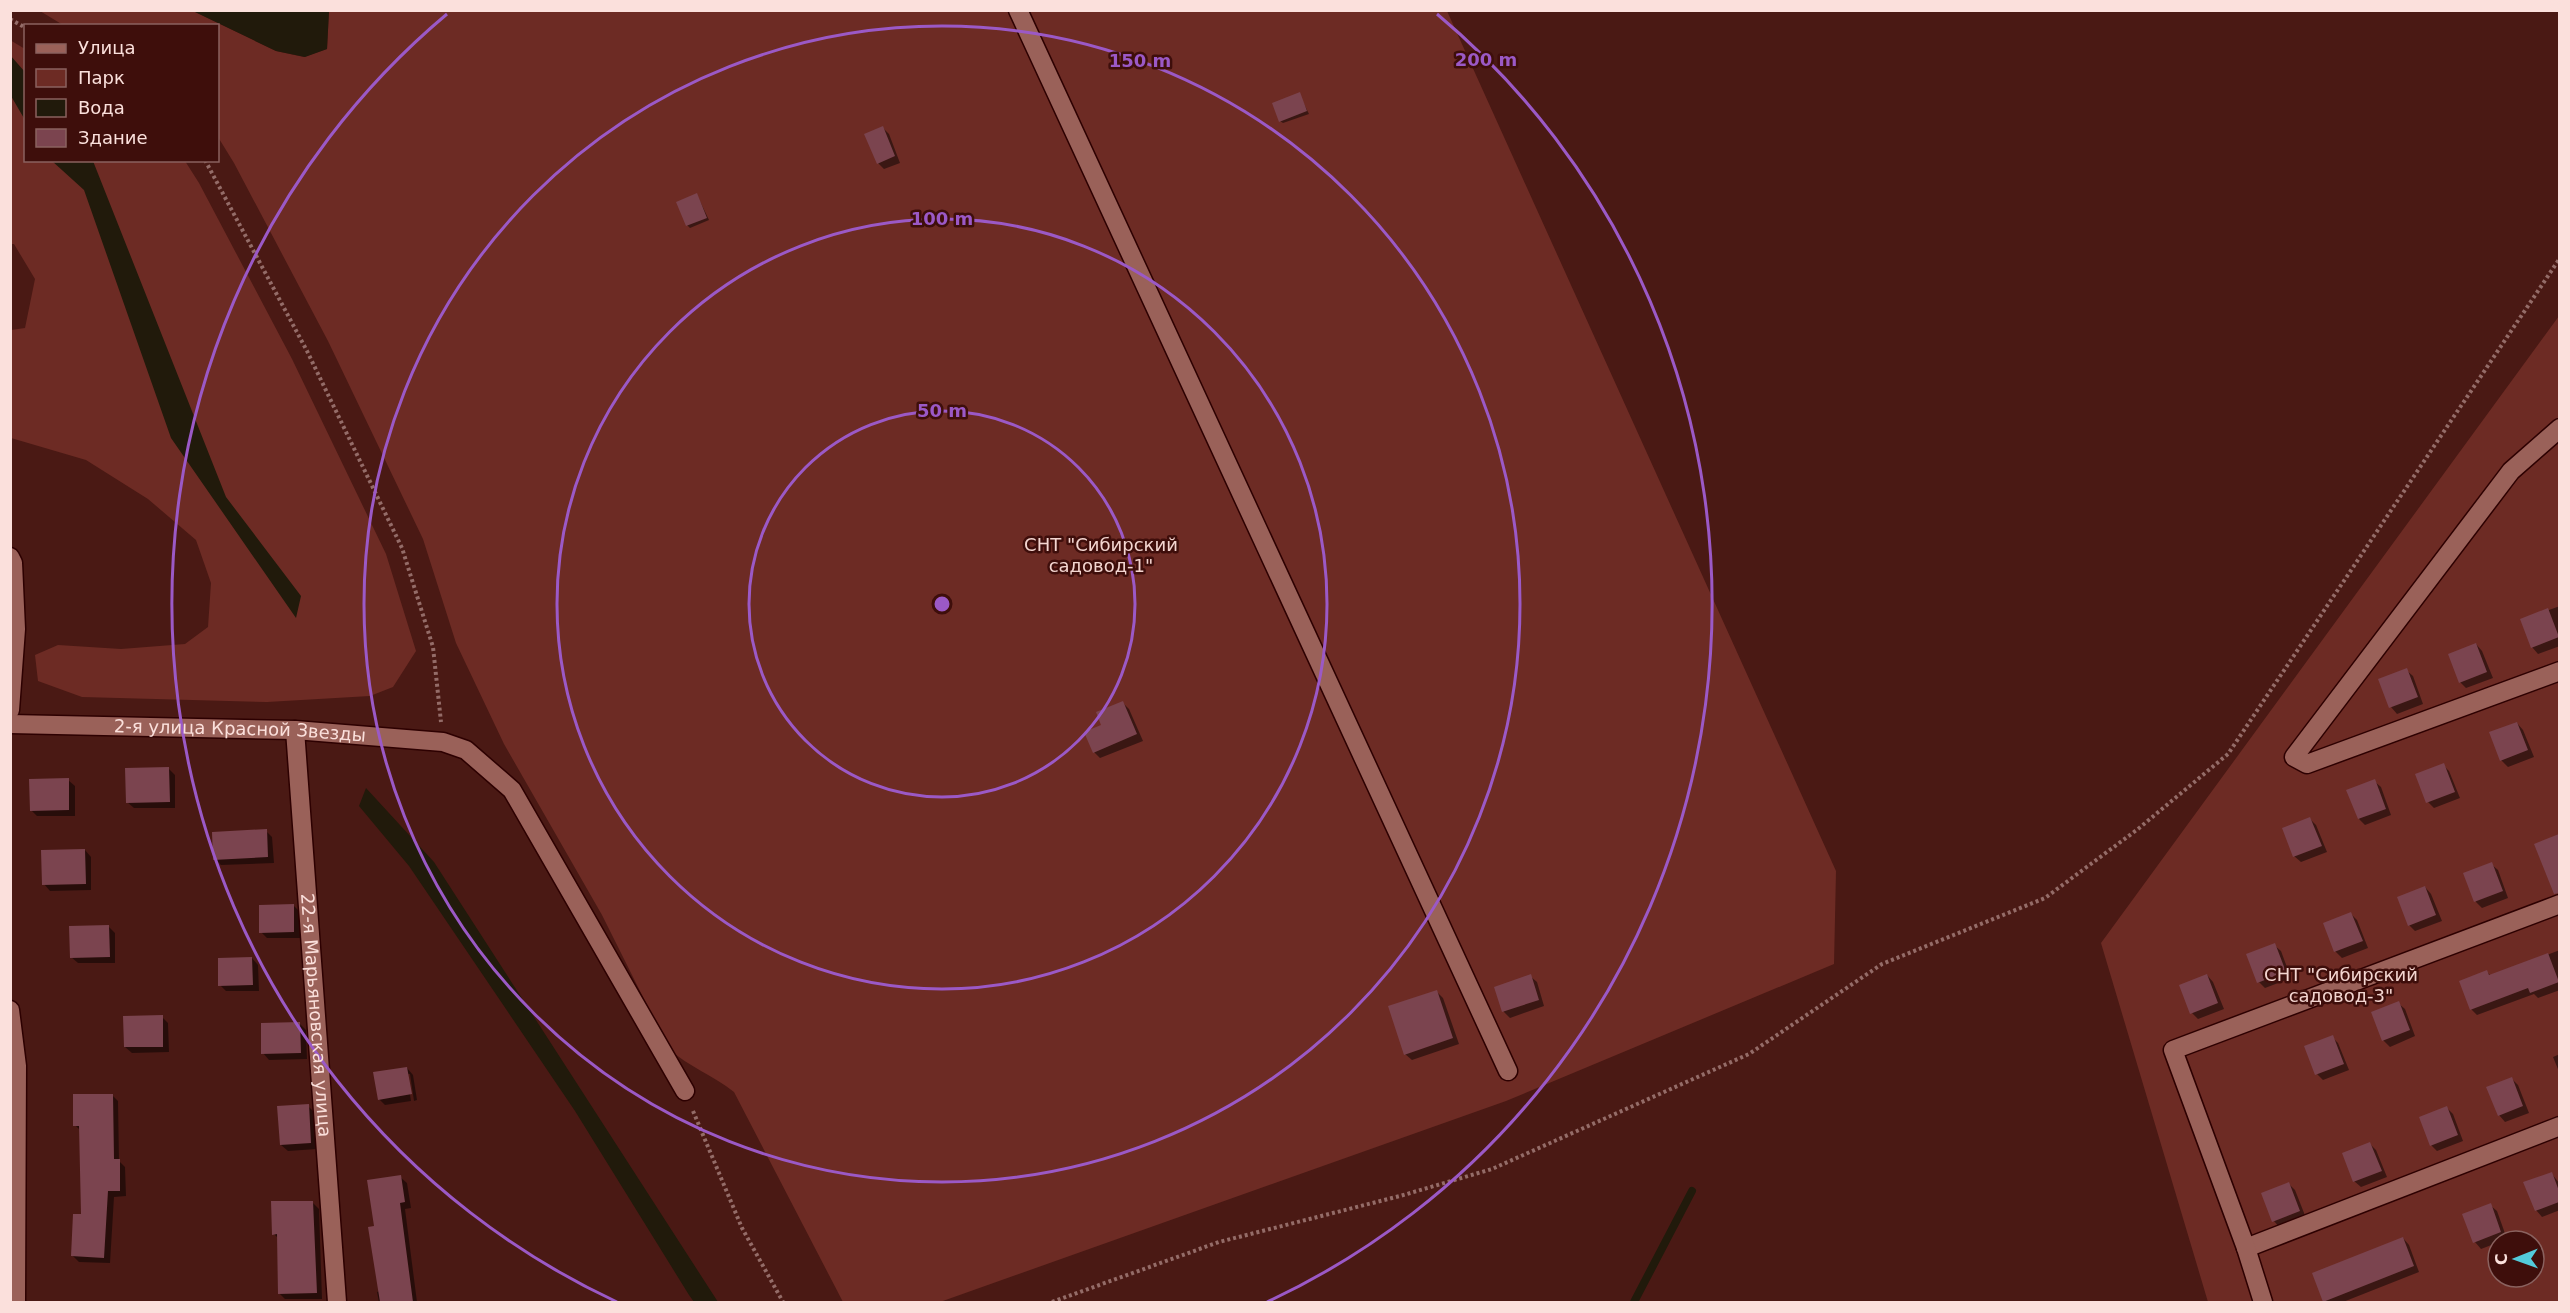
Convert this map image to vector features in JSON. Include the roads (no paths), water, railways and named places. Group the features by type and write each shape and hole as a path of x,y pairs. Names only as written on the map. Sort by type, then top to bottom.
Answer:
{"street":[{"path":"1018,10 1508,1071"},
{"path":"2559,428 2511,471 2294,757 2307,764 2559,671"},
{"path":"10,557 13,563 16,629 10,711"},
{"name":"2-я улица Красной Звезды","path":"10,724 295,730 443,742 466,750 512,790 685,1091"},
{"name":"22-я Марьяновская улица","path":"295,730 337,1302"},
{"path":"2263,1302 2246,1248 2173,1050 2559,904"},
{"path":"10,1010 17,1066 16,1302"},
{"path":"2246,1248 2559,1126"}],"water":[{"path":"193,11 329,11 327,49 305,57 276,51"},
{"path":"10,55 24,71 24,118 11,96"},
{"path":"53,162 93,162 226,497 301,596 296,618 171,438 84,190"},
{"path":"366,788 434,862 718,1302 694,1302 689,1295 575,1111 409,866 359,806"}],"waterway":[{"path":"1634,1302 1692,1191"}],"park label":[{"name":"СНТ \"Сибирский садовод-1\"","path":"1101,555"},
{"name":"СНТ \"Сибирский садовод-3\"","path":"2341,985"}]}
